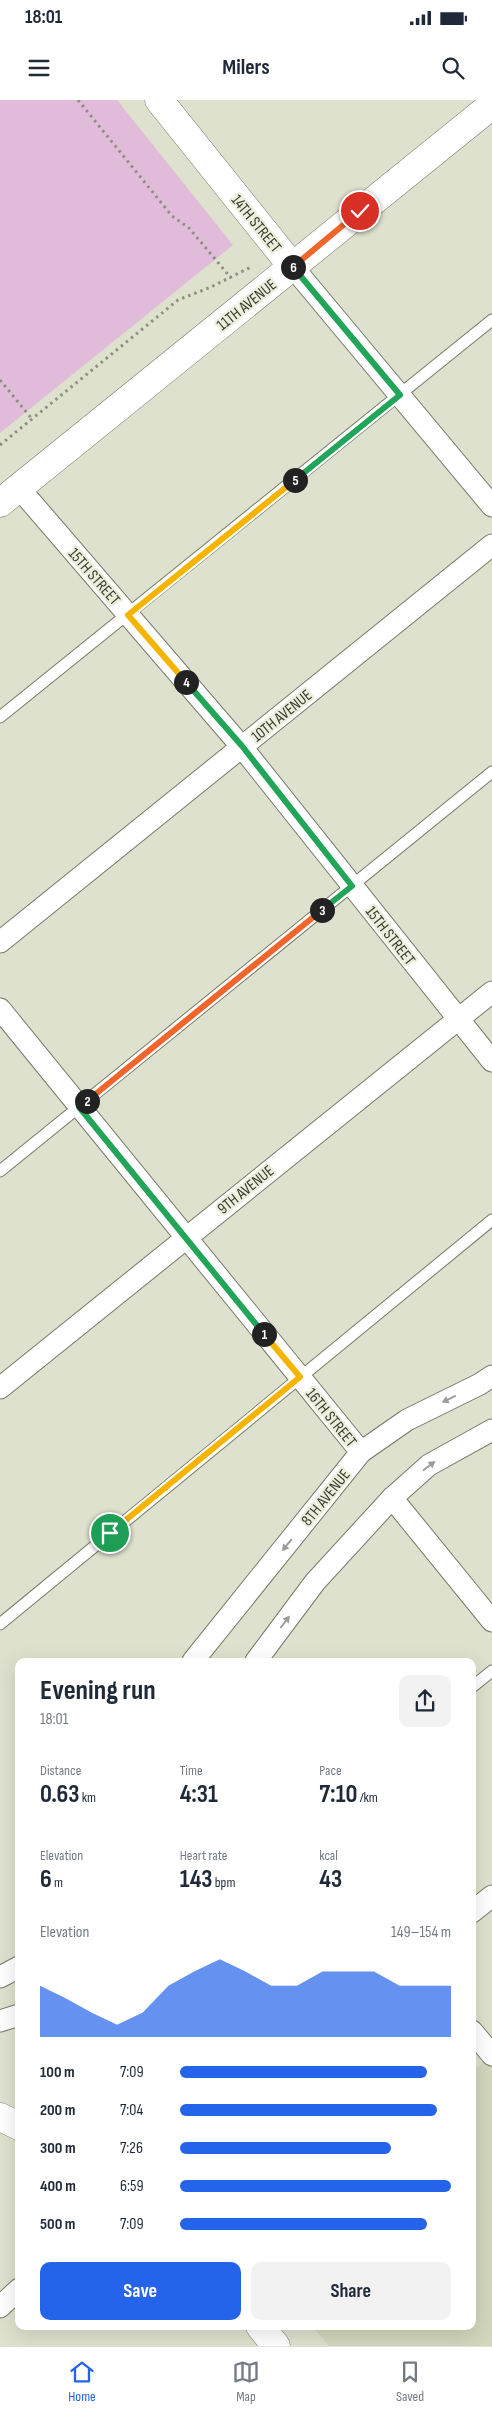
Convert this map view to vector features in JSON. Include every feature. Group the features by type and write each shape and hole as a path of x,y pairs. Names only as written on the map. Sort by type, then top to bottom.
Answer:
{"main road":[{"name":"14TH STREET","path":"161,101 292,266"},
{"name":"11TH AVENUE","path":"9,495 492,104"},
{"path":"0,2117 15,2124"}],"street":[{"name":"14TH STREET","path":"292,266 492,506"},
{"name":"15TH STREET","path":"9,495 128,615 242,746 492,1061"},
{"name":"10TH AVENUE","path":"0,942 492,545"},
{"name":"9TH AVENUE","path":"0,1388 492,992"},
{"name":"16TH STREET","path":"0,1009 361,1452"},
{"name":"8TH AVENUE","path":"196,1658 361,1452 407,1420 480,1384 492,1376"},
{"path":"258,1658 315,1582 392,1498 429,1465 492,1430"},
{"path":"392,1498 492,1622"},
{"path":"476,1909 492,1896"},
{"path":"0,1977 15,1969"},
{"path":"0,2021 15,2016"},
{"path":"476,2035 492,2055"},
{"path":"0,2307 15,2293"}],"lane":[{"path":"0,716 128,615 492,320"},
{"path":"0,1171 492,772"},
{"path":"0,1624 492,1220"},
{"path":"476,1684 492,1671"}],"path":[{"path":"78,100 172,216 190,228 231,278"},
{"path":"0,445 178,300 231,278 258,263"},
{"path":"0,380 32,419"}],"shaded area":[{"path":"0,100 117,100 233,245 0,433"},
{"path":"492,2055 492,2346 329,2346 315,2330 476,2330 476,2068"}],"route":[{"path":"110,1533 300,1377 79,1107 352,886 242,746 128,615 400,395 292,266 360,211"}]}
